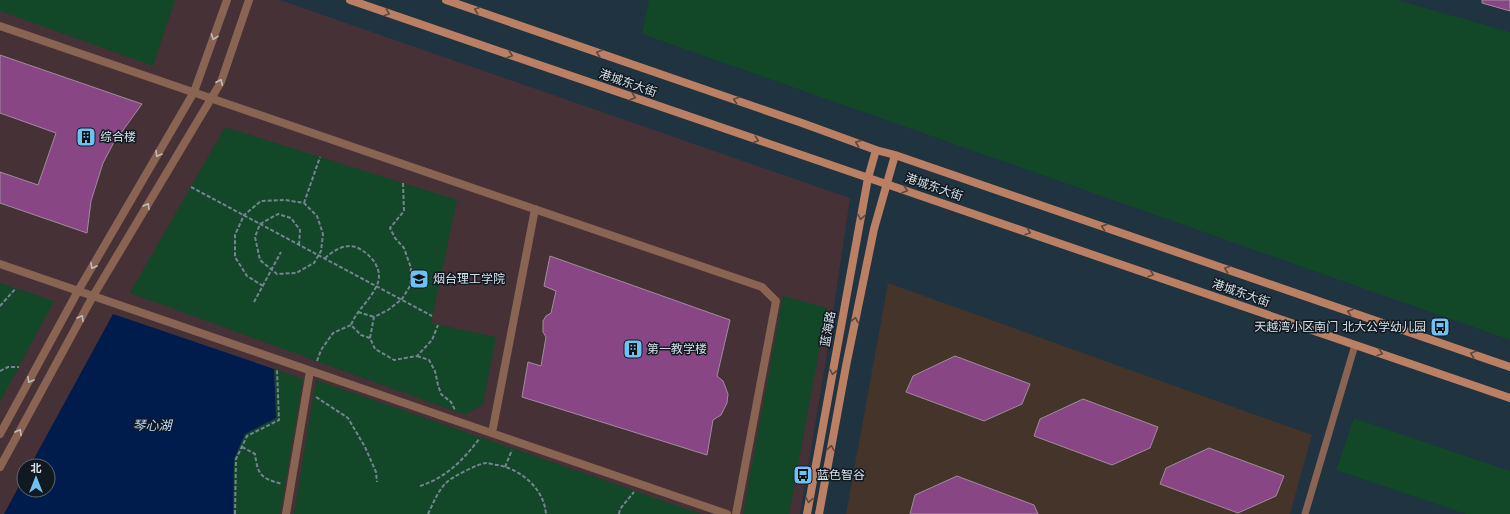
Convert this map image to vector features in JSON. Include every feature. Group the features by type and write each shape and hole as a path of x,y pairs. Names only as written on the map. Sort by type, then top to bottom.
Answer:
{"main road":[{"name":"港城东大街","path":"350,0 1510,398"},
{"name":"港城东大街","path":"446,0 802,122 876,150 895,155 1510,367"},
{"name":"蓝海路","path":"807,514 868,178 876,150"},
{"name":"蓝海路","path":"819,514 846,366 874,229 895,155"}],"street":[{"path":"0,434 78,291 194,92 227,0"},
{"path":"0,467 93,296 221,82 250,0"},
{"path":"0,26 762,287 776,302 736,514"},
{"path":"492,433 535,209"},
{"path":"0,264 727,514"},
{"path":"286,514 310,371"}],"lane":[{"path":"1305,514 1354,345"}],"path":[{"path":"304,203 320,157"},
{"path":"357,312 374,317 388,310 402,300 410,286 410,268 404,248 395,238 390,228 404,212 403,183"},
{"path":"191,187 432,316"},
{"path":"263,286 247,276 235,258 235,235 244,215 261,201 285,200 304,203 317,216 323,234 321,251 314,262 296,273 277,274 260,260 255,237 260,224 278,214 291,218 300,230 299,245"},
{"path":"317,361 321,350 333,333 351,326 357,312 377,286 378,268 372,258 364,251 354,246 343,247 333,251 325,258"},
{"path":"254,302 281,252"},
{"path":"0,306 16,288"},
{"path":"374,317 370,338 375,349 394,360 417,356 429,360 435,371 441,394 451,402 456,411"},
{"path":"417,356 432,340 438,325"},
{"path":"351,326 360,335 370,338"},
{"path":"0,370 8,367 19,367"},
{"path":"235,514 236,459 247,436 279,420 277,370"},
{"path":"313,396 348,418 365,447 376,472 377,482"},
{"path":"420,486 434,481 449,472 465,458 480,437"},
{"path":"242,447 255,454 257,468 266,480 290,487"},
{"path":"505,467 512,448"},
{"path":"428,514 436,498 447,482 467,470 486,463 505,467 523,474 536,488 545,504 546,514"},
{"path":"619,514 620,509 634,491"}],"shaded area":[{"name":"烟台理工学院","path":"0,0 280,0 850,198 826,360 800,514 0,514"},
{"path":"888,283 1312,435 1290,514 846,514"}],"green space":[{"path":"0,0 175,0 153,66 0,11"},
{"path":"649,0 1397,0 1510,32 1510,340 642,34"},
{"path":"225,127 457,200 431,323 496,337 483,404 465,415 130,293"},
{"path":"0,283 54,301 0,402"},
{"path":"783,296 827,308 789,514 743,514"},
{"path":"274,369 303,379 280,514 233,514 234,459 245,434 276,418"},
{"path":"316,380 701,514 294,514"},
{"path":"1354,418 1510,471 1510,514 1466,514 1336,470"}],"water":[{"name":"琴心湖","path":"113,314 274,369 276,418 245,434 234,459 233,514 4,514 16,492 16,498 56,498 56,458 34,458"}],"building":[{"path":"1482,0 1510,0 1510,11 1482,3"},
{"name":"综合楼","path":"0,55 142,104 113,144 103,163 91,201 87,233 0,203 0,172 38,185 56,133 0,113"},
{"name":"第一教学楼","path":"550,256 730,320 717,376 723,381 728,394 727,403 721,415 713,420 707,455 522,397 528,362 541,366 546,337 543,332 543,321 546,316 551,313 556,291 544,286"},
{"path":"955,356 1030,384 1022,404 984,421 906,392 913,376"},
{"path":"1083,399 1158,427 1150,448 1112,465 1034,436 1040,419"},
{"path":"1209,448 1284,476 1276,496 1238,513 1160,484 1166,468"},
{"path":"957,476 1034,505 1038,514 910,514 915,495"}],"place":[{"name":"综合楼","path":"86,137"},
{"name":"烟台理工学院","path":"419,279"},
{"name":"天越湾小区南门 北大公学幼儿园","path":"1440,327"},
{"name":"第一教学楼","path":"633,349"},
{"name":"蓝色智谷","path":"803,475"}]}
